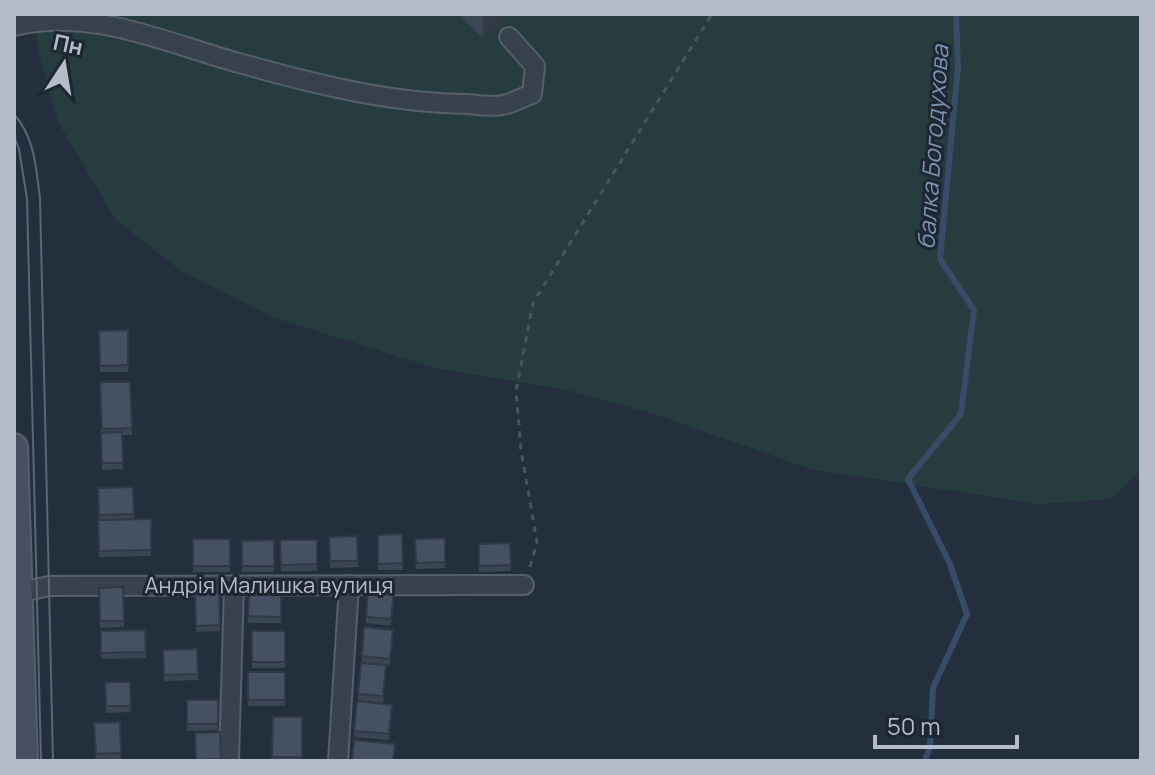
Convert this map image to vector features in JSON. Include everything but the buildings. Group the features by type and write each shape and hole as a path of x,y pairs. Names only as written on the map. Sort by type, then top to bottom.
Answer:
{"street":[{"path":"14,26 69,20 149,34 239,63 323,83 408,102 456,104 502,105 532,94 535,66 509,37"},
{"path":"14,447 24,761"},
{"path":"229,761 234,585"},
{"path":"338,761 349,585"},
{"name":"Андрія Малишка вулиця","path":"17,594 49,586 524,585"}],"path":[{"path":"524,585 537,542 521,450 516,391 533,303 712,14"}],"green space":[{"path":"35,14 1141,14 1141,470 1111,499 1039,504 810,469 654,414 567,390 435,368 272,317 184,273 116,220 58,122 37,46"}],"waterway":[{"name":"балка Богодухова","path":"925,761 930,746 933,688 967,614 950,564 908,479 961,414 974,310 940,259 958,68 956,14"}],"tram line":[{"path":"14,114 30,143 40,198 53,761"},
{"path":"14,136 27,199 41,761"}]}
